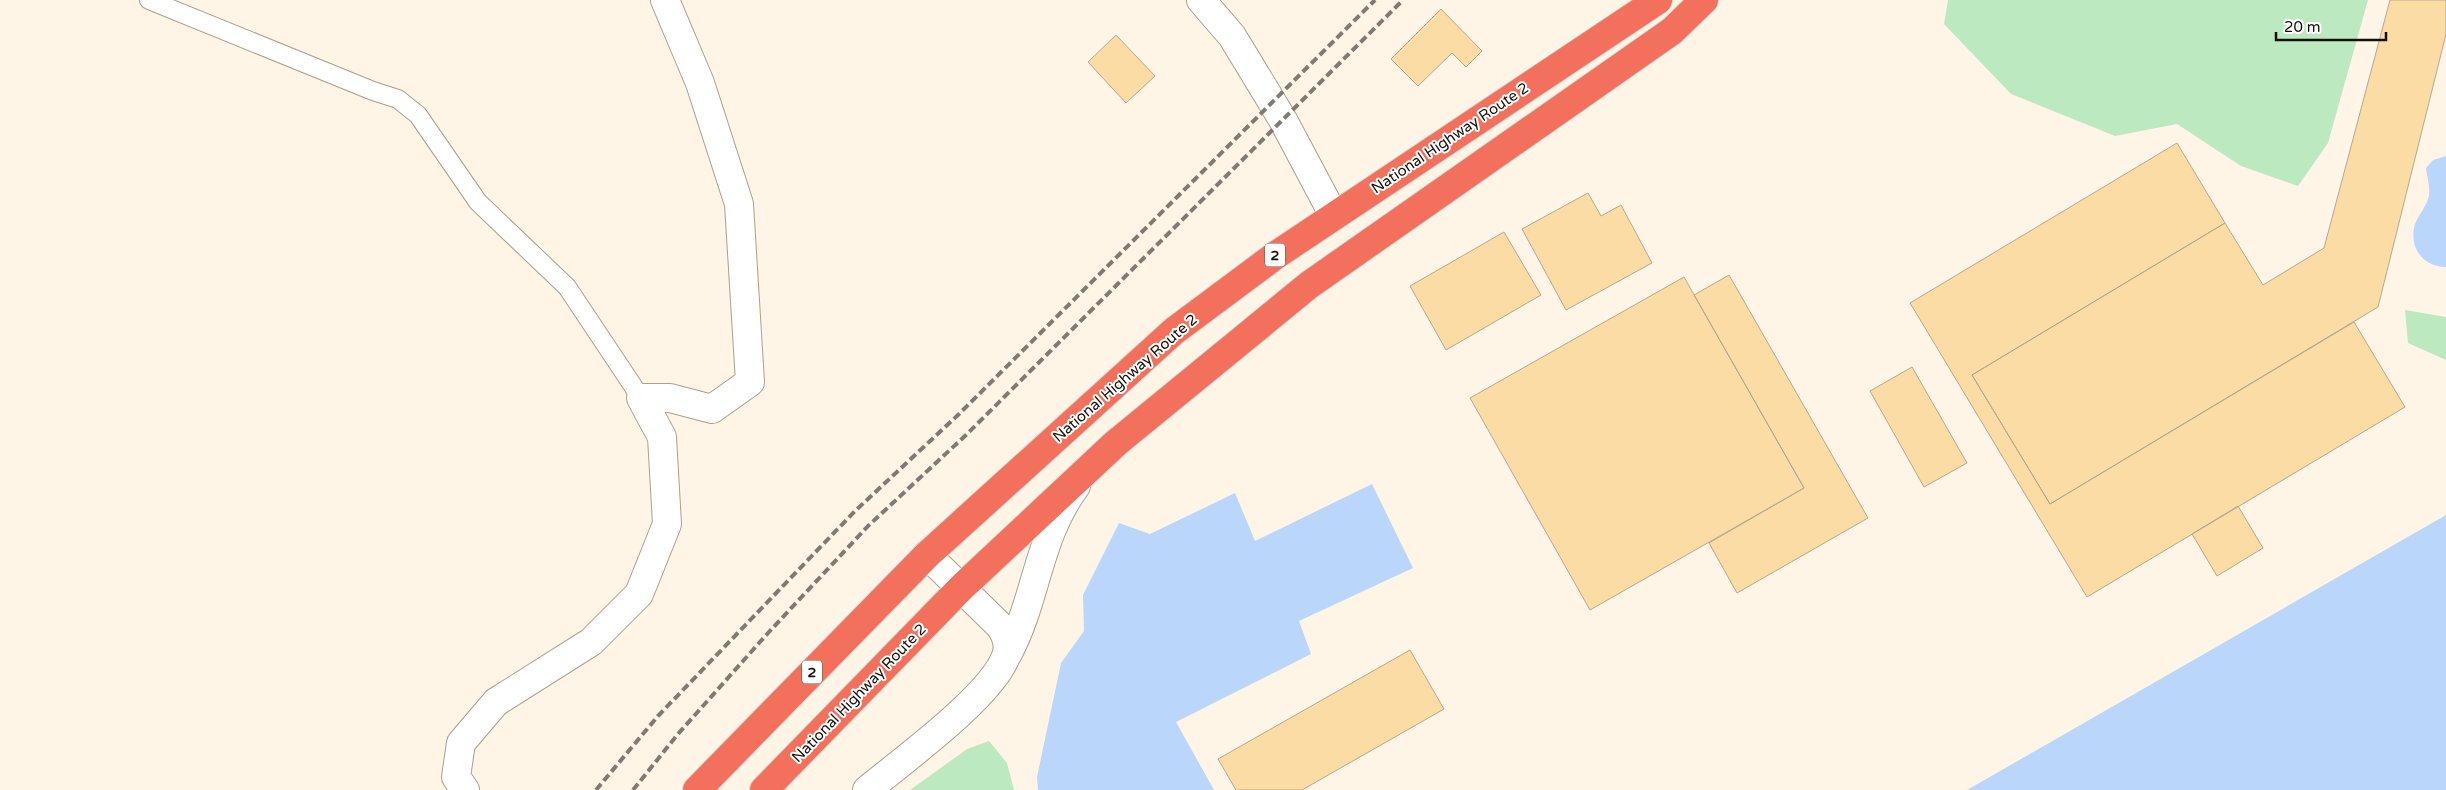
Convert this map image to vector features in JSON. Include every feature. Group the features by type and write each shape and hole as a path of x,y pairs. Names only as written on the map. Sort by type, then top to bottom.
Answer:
{"highway":[{"name":"National Highway Route 2","path":"697,790 927,555 1174,331 1276,255 1658,0"},
{"name":"National Highway Route 2","path":"764,790 962,588 1116,443 1309,285 1672,31 1704,0"}],"street":[{"path":"460,783 461,743 496,702 591,642 639,594 667,524 662,437 641,398 670,398 712,409 750,382 739,204 700,83 665,0"},
{"path":"1201,0 1232,36 1283,120 1334,216"},
{"path":"867,790 977,697 1002,665 1016,639 1026,611 1049,530 1067,498 1089,469 1116,443"},
{"path":"927,555 999,624 1008,644 1007,655"}],"lane":[{"path":"148,0 373,91 398,98 418,115 478,202 567,287 641,398"}],"green space":[{"path":"1948,0 2368,0 2328,143 2298,186 2241,166 2177,124 2115,136 2011,94 1944,24"},
{"path":"2405,310 2446,317 2446,360 2408,343"},
{"path":"989,741 1007,763 1014,790 910,790 967,749"}],"water":[{"path":"2446,156 2446,267 2430,264 2419,254 2413,232 2429,195 2426,168 2433,160"},
{"path":"1372,484 1413,568 1299,621 1311,654 1176,722 1214,790 1038,790 1037,777 1061,663 1084,631 1083,595 1119,523 1150,534 1235,493 1255,541"},
{"path":"2446,515 2446,790 1967,790"}],"building":[{"path":"2390,0 2446,0 2446,34 2378,307 2050,504 1972,375 2225,223 2263,285 2324,248"},
{"path":"1441,9 1482,51 1466,67 1452,53 1418,86 1391,59"},
{"path":"1116,35 1155,76 1126,103 1088,62"},
{"path":"2177,143 2225,223 1972,375 2050,504 2354,322 2405,407 2087,597 1910,303"},
{"path":"1588,193 1601,216 1621,205 1652,263 1566,310 1522,229"},
{"path":"1504,232 1541,295 1446,350 1410,286"},
{"path":"1729,275 1868,518 1737,593 1709,543 1804,488 1694,295"},
{"path":"1684,277 1804,488 1590,610 1470,398"},
{"path":"1912,367 1967,463 1924,487 1870,391"},
{"path":"2238,506 2263,548 2217,576 2192,534"},
{"path":"1410,650 1444,709 1302,790 1236,790 1218,759"}],"railway":[{"path":"596,790 658,716 855,511 958,415 1375,0"},
{"path":"633,790 678,734 768,633 868,526 966,435 1403,0"}]}
